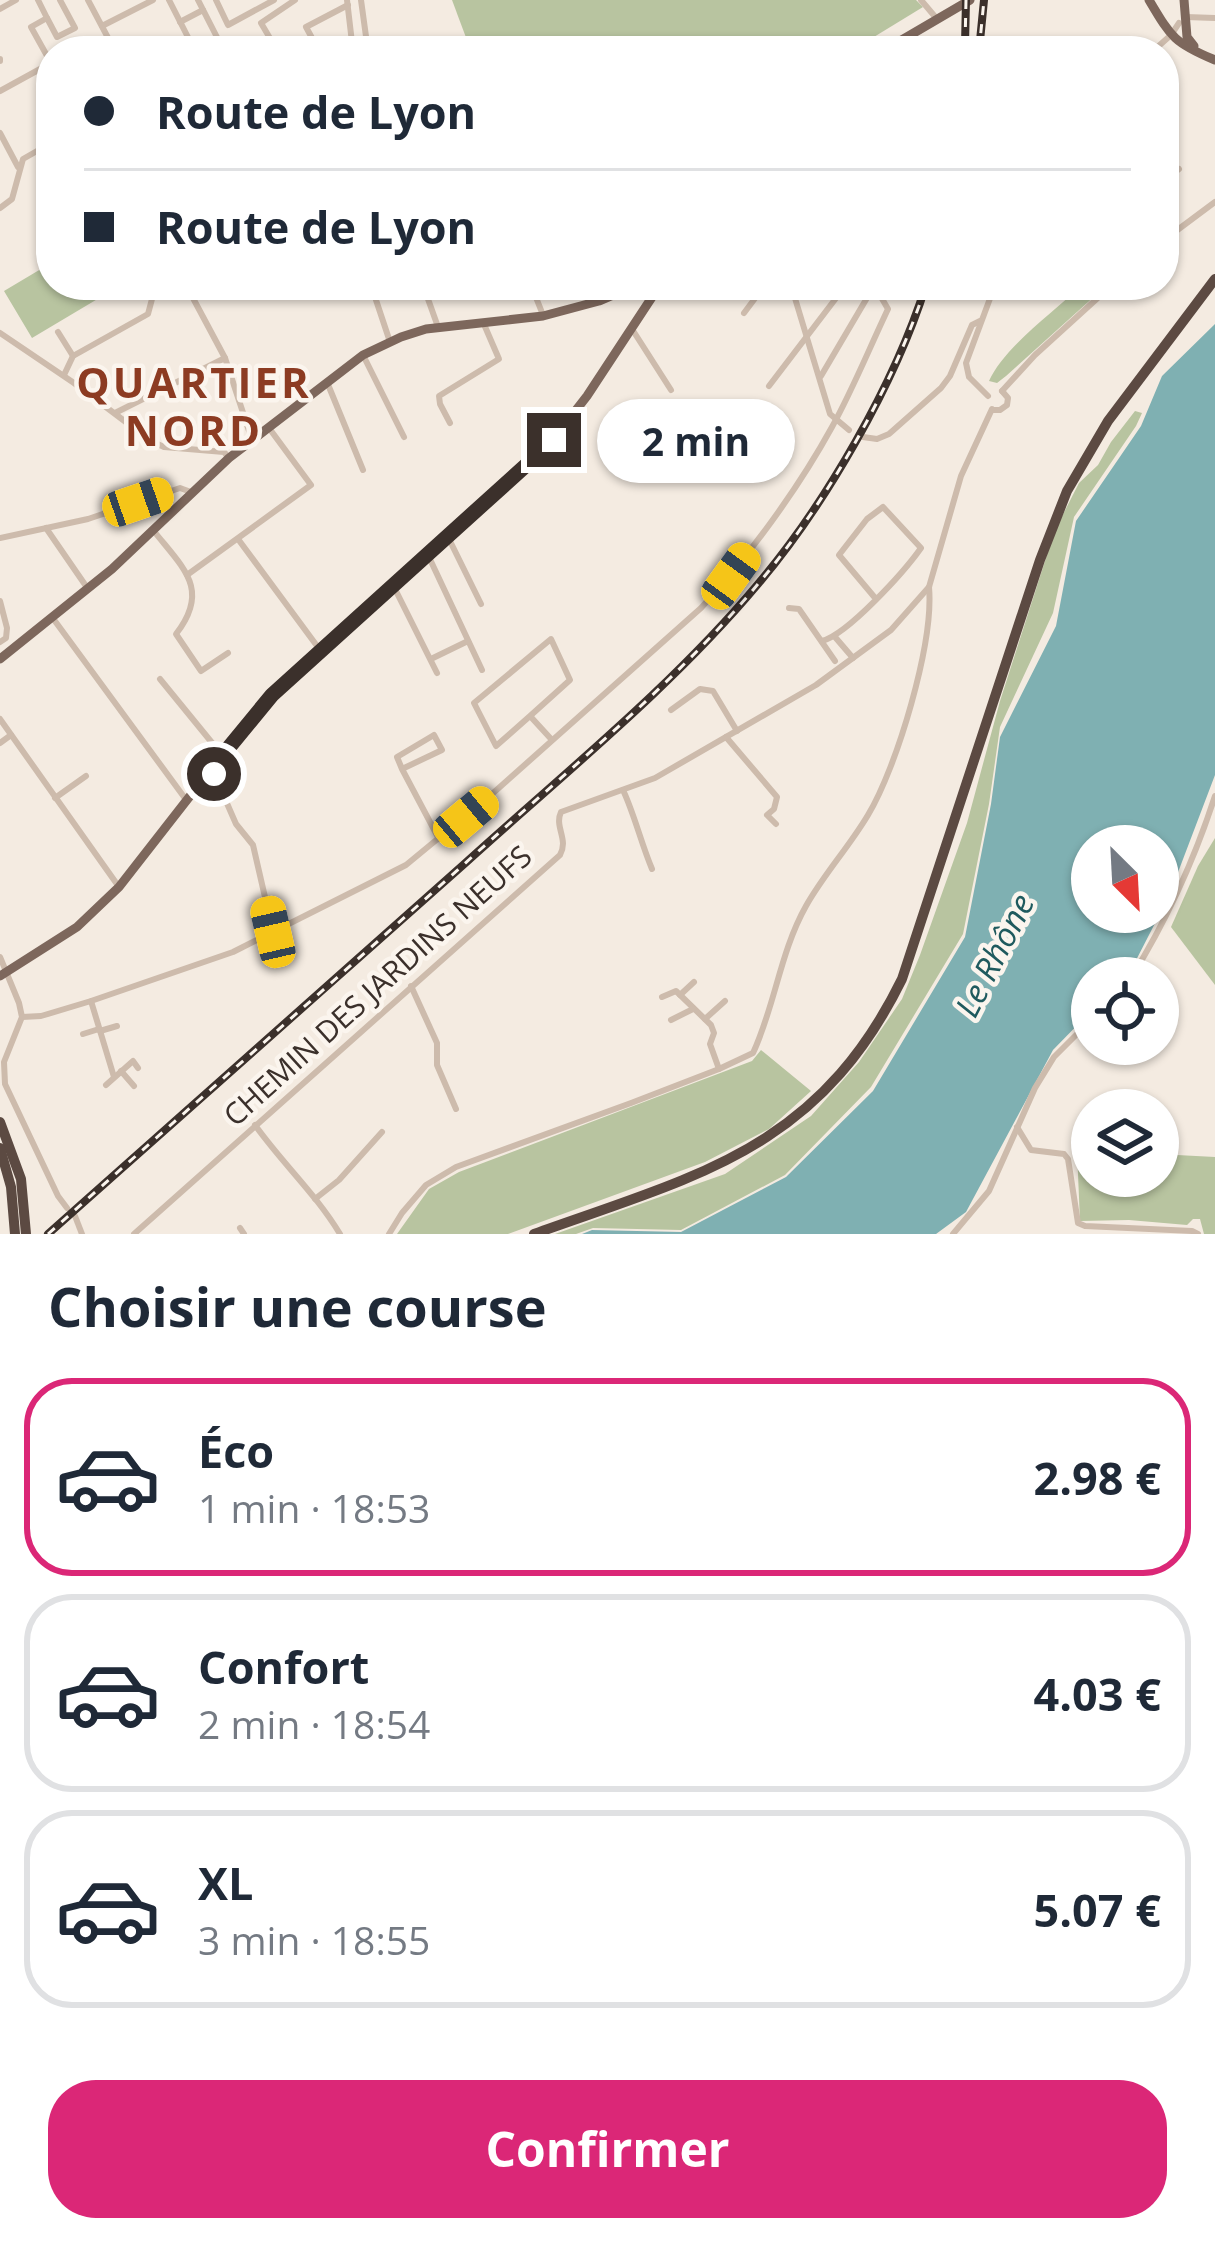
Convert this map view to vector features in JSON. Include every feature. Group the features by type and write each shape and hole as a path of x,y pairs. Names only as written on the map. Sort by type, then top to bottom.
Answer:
{"highway":[{"path":"534,1234 711,1170 747,1152 809,1108 871,1036 902,980 1067,490 1108,421 1215,279"},
{"path":"0,1121 26,1234"},
{"path":"0,1148 13,1171 15,1234"}],"main road":[{"path":"908,36 970,0"},
{"path":"1184,0 1188,39 1213,56"},
{"path":"1152,4 1167,23 1183,20"},
{"path":"1152,4 1171,35"},
{"path":"1179,41 1195,52 1213,56"},
{"path":"0,658 88,589 229,458 363,356 438,327 543,316 601,300"},
{"path":"3,975 77,928 119,887 259,710 554,440 650,300"}],"street":[{"path":"0,9 16,0"},
{"path":"38,0 56,36"},
{"path":"59,36 75,28 60,0"},
{"path":"88,0 107,36"},
{"path":"102,26 153,0"},
{"path":"169,0 187,36"},
{"path":"198,0 216,36"},
{"path":"216,0 229,25 274,0"},
{"path":"269,36 262,23 295,0"},
{"path":"362,0 366,36"},
{"path":"921,0 937,19"},
{"path":"311,36 306,27 347,2 351,36"},
{"path":"180,22 203,10"},
{"path":"36,36 31,27 47,18"},
{"path":"1171,35 1183,20 1215,18"},
{"path":"0,91 36,71"},
{"path":"0,133 4,151 20,170"},
{"path":"0,208 12,199 23,159 36,152"},
{"path":"1179,229 1215,206"},
{"path":"64,376 74,356 148,314 152,300"},
{"path":"194,300 225,358 253,440"},
{"path":"376,300 390,342"},
{"path":"428,300 438,327"},
{"path":"537,300 543,316"},
{"path":"744,313 753,300"},
{"path":"796,300 830,415 849,430"},
{"path":"769,386 834,300"},
{"path":"820,378 866,300"},
{"path":"22,1017 92,1001 233,952 406,865 439,839 701,608 731,576 836,421 888,309 883,300"},
{"path":"988,300 965,367 988,396 992,410"},
{"path":"1002,391 1095,300"},
{"path":"863,437 889,434 940,388 972,325 980,321"},
{"path":"450,423 440,395 500,359 483,322"},
{"path":"632,329 671,390"},
{"path":"58,332 74,356"},
{"path":"0,333 139,434 164,447 224,452 229,458"},
{"path":"363,356 404,437"},
{"path":"113,414 225,358"},
{"path":"327,382 364,470"},
{"path":"988,396 996,390 1008,398 1007,406 992,410"},
{"path":"389,1234 426,1185 456,1167 753,1053 804,908 871,810 917,687 929,587 961,476 992,410"},
{"path":"187,575 311,485 268,428"},
{"path":"0,538 88,519 180,488 191,492"},
{"path":"821,641 835,637 876,599 921,548 885,508 867,519 838,556 876,599"},
{"path":"46,528 88,589"},
{"path":"153,530 192,587 192,609 176,634 200,671 229,653"},
{"path":"448,537 481,604"},
{"path":"238,539 320,650"},
{"path":"428,555 482,670"},
{"path":"393,585 437,673"},
{"name":"CHEMIN DES JARDINS NEUFS","path":"134,1234 560,855 565,838 558,820 561,812 657,777 808,689 899,623 929,587"},
{"path":"0,601 7,628 6,638 0,641"},
{"path":"789,608 799,609 836,662"},
{"path":"52,617 187,801"},
{"path":"835,637 853,658"},
{"path":"551,639 570,680 530,716 496,746 473,704 551,639"},
{"path":"433,658 468,641"},
{"path":"160,679 222,755"},
{"path":"671,710 700,689 712,691 736,731"},
{"path":"530,716 552,740"},
{"path":"0,719 119,887"},
{"path":"0,743 11,735"},
{"path":"402,769 442,750 434,735 397,757 402,769 439,839"},
{"path":"726,737 777,797 766,814 776,824"},
{"path":"212,768 236,824 253,845 273,932"},
{"path":"55,798 86,776"},
{"path":"623,790 652,869"},
{"path":"1144,957 1186,878 1215,796"},
{"path":"0,957 22,1017 4,1062 5,1084 67,1208"},
{"path":"680,995 694,982"},
{"path":"411,986 457,1109"},
{"path":"662,997 676,991 705,1019 714,1033 710,1044 719,1069"},
{"path":"92,1001 118,1074 134,1086"},
{"path":"705,1019 725,1001"},
{"path":"670,1020 693,1009"},
{"path":"83,1034 117,1026"},
{"path":"953,1234 989,1191 1054,1057 1071,1040"},
{"path":"106,1085 133,1061 138,1068"},
{"path":"255,1125 340,1234"},
{"path":"1017,1127 1030,1150 1068,1159 1078,1223 1198,1234"},
{"path":"315,1199 382,1132"},
{"path":"75,1216 82,1234"}],"green space":[{"path":"452,0 916,0 923,7 876,36 465,36"},
{"path":"36,272 36,300 96,300 32,338 4,291"},
{"path":"1065,300 1090,300 1006,376 997,383 989,381 1018,343"},
{"path":"1135,411 1142,413 1136,426 1074,517 1053,613 1000,727 963,934 871,1087 785,1175 681,1230 593,1228 555,1234 725,1174 811,1116 859,1062 902,999 920,955 967,823 1055,530 1079,483 1098,465"},
{"path":"1215,838 1215,985 1176,933 1179,909"},
{"path":"761,1050 811,1091 769,1129 705,1162 508,1234 397,1234 429,1189 459,1172 752,1061"},
{"path":"1179,1155 1215,1157 1215,1234 1204,1234 1200,1219 1187,1225 1080,1221 1079,1197 1179,1197"}],"water":[{"name":"Le Rhône","path":"1215,324 1215,775 1179,870 1179,825 1071,825 1071,933 1150,933 1138,957 1071,957 1071,1032 1053,1050 966,1212 936,1234 582,1234 592,1230 681,1232 786,1177 873,1091 965,937 1000,737 1056,626 1076,521 1141,426 1162,376"}],"railway":[{"path":"965,36 966,0"},
{"path":"980,36 984,0"},
{"path":"48,1234 615,730 724,622 783,553 856,442 921,300"}],"district":[{"name":"QUARTIER NORD","path":"194,405"}],"route":[{"path":"214,774 212,768 272,695 554,440"}]}
